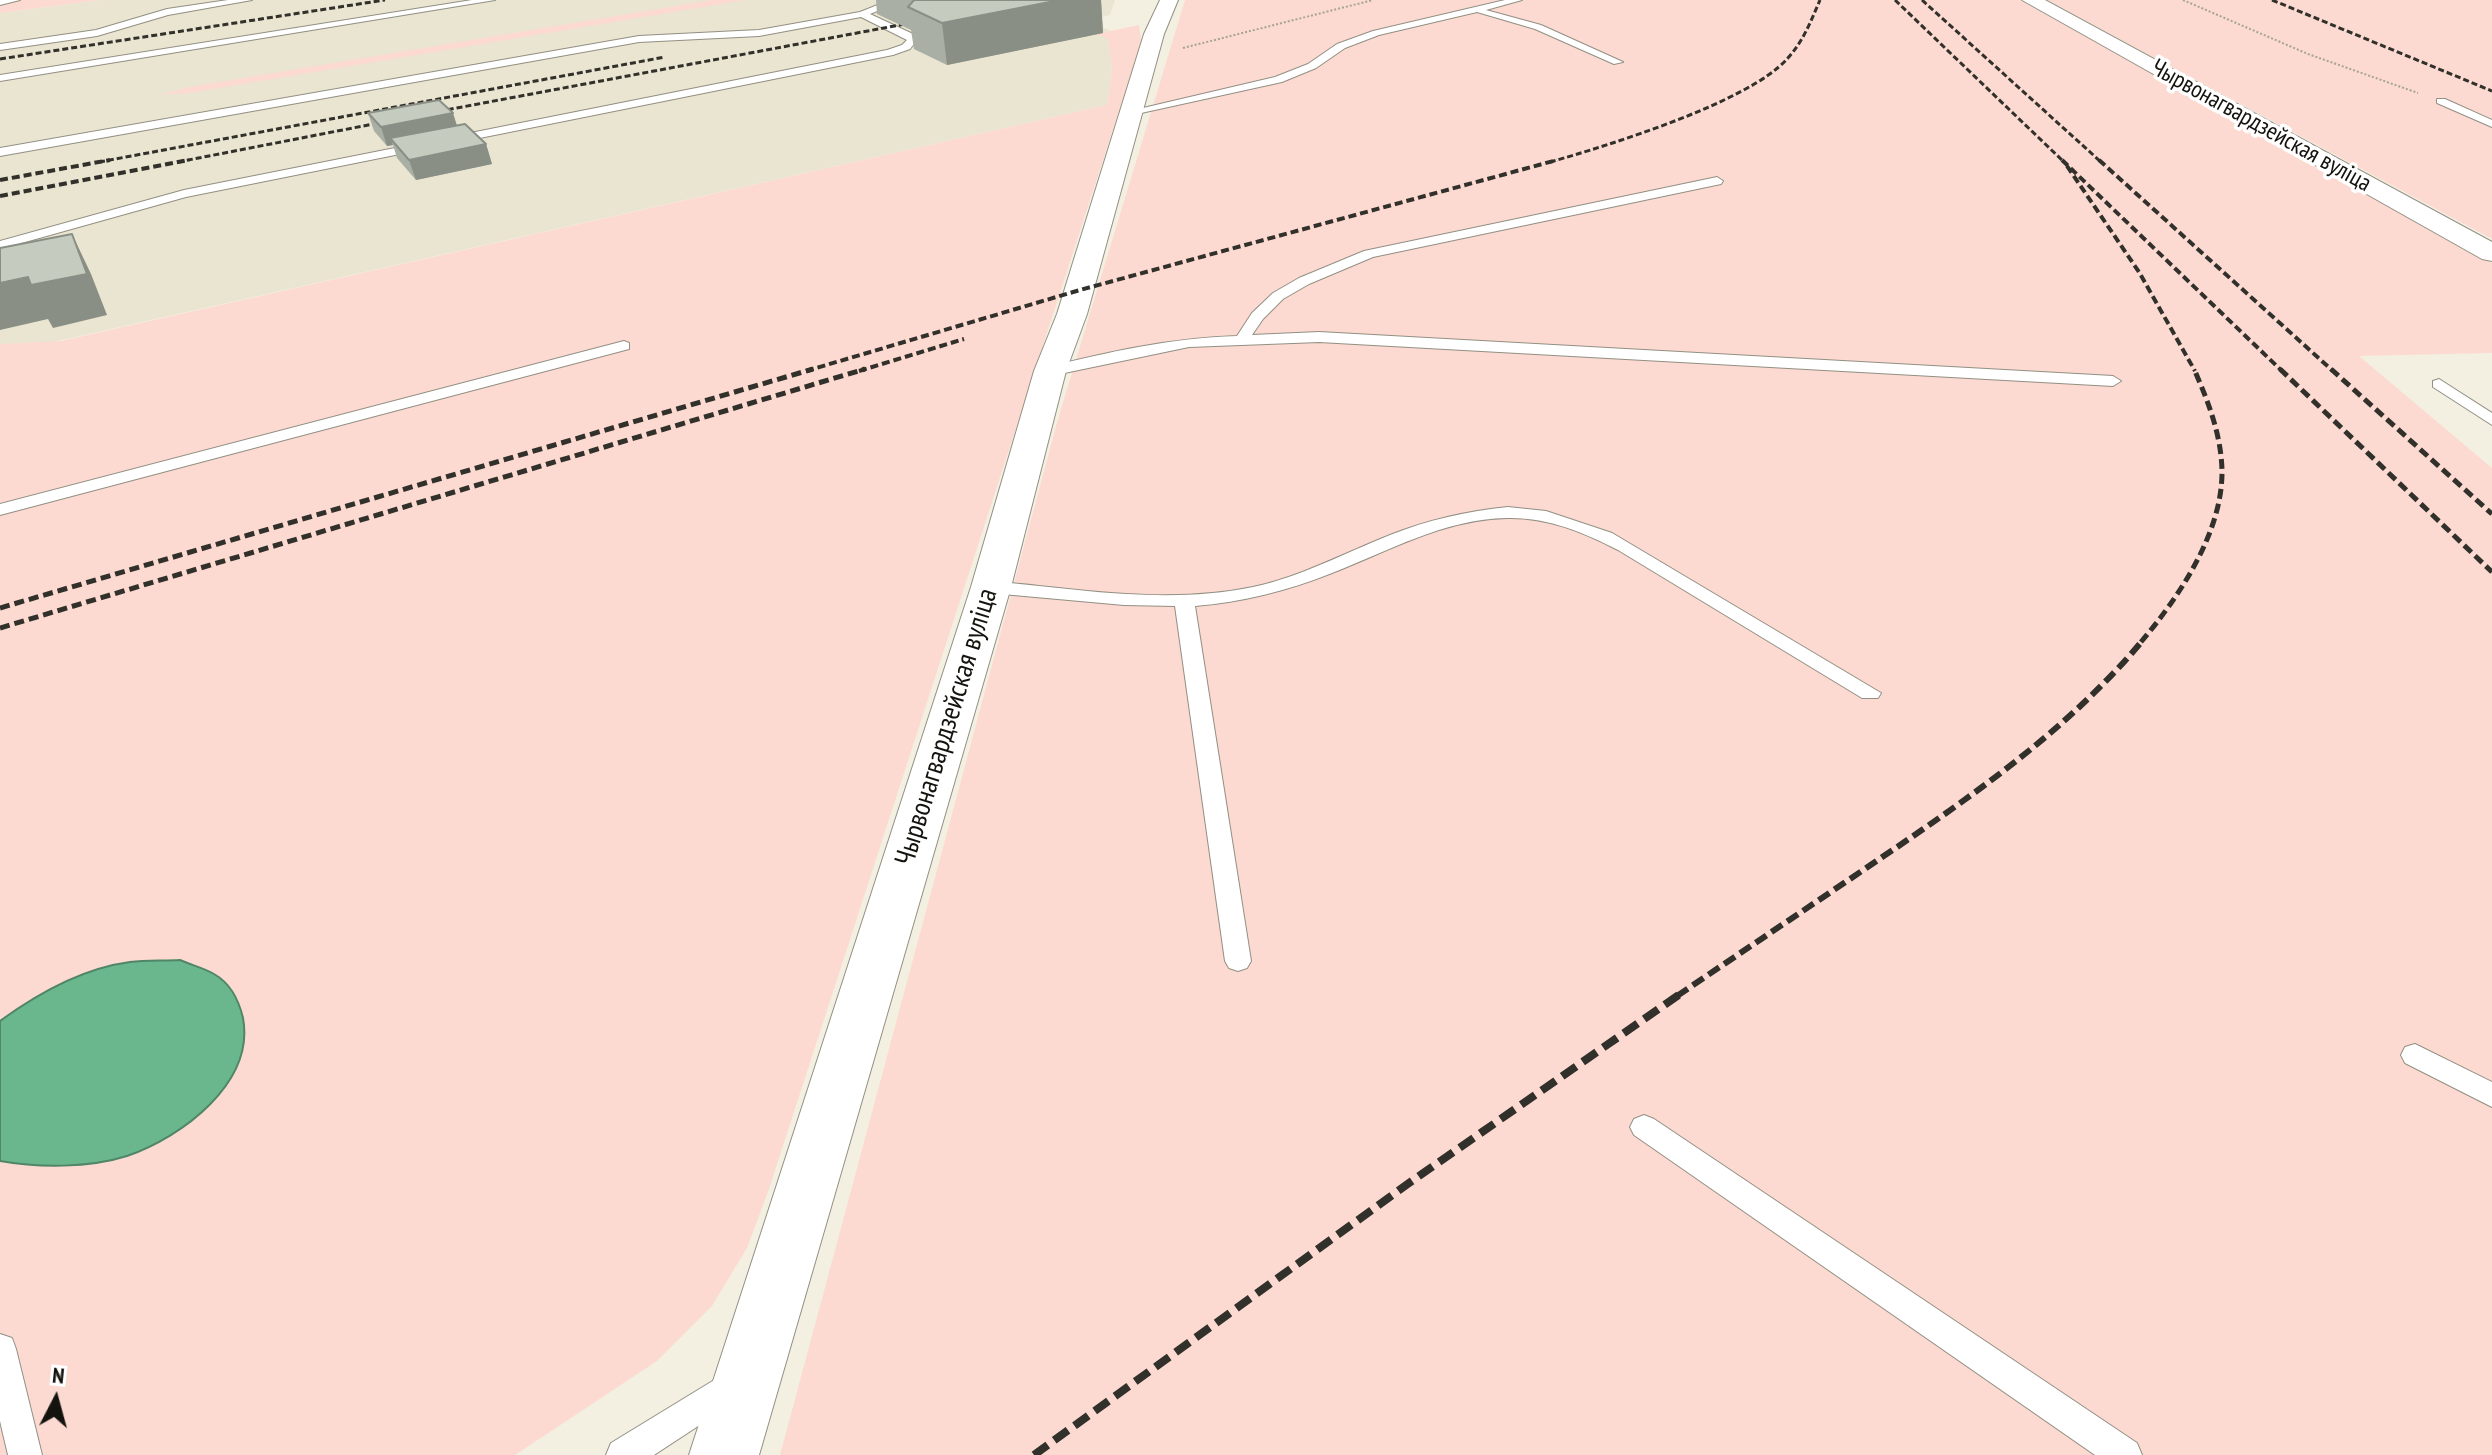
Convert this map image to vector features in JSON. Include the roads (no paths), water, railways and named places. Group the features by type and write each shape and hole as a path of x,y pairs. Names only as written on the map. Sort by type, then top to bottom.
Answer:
{"street":[{"name":"Чырвонагвардзейская вуліца","path":"724,1455 991,587 1050,371 1072,314 1154,34 1169,0"},
{"name":"Чырвонагвардзейская вуліца","path":"2031,0 2492,253"}],"lane":[{"path":"0,2 15,0"},
{"path":"0,47 97,33 167,12 247,0"},
{"path":"0,78 490,0"},
{"path":"0,152 639,39 759,33 862,14 899,0"},
{"path":"1132,112 1278,80 1298,73 1358,39 1517,0"},
{"path":"1473,10 1538,27 1618,62"},
{"path":"0,245 184,194 889,53 912,40 905,33 862,14"},
{"path":"2441,101 2492,124"},
{"path":"1243,338 1257,316 1278,296 1304,281 1369,254 1717,181"},
{"path":"1050,371 1151,348 1243,338 1387,340 2113,381"},
{"path":"0,510 624,346"},
{"path":"2439,384 2492,420"},
{"path":"991,587 1184,601 1258,592 1438,524 1472,515 1510,512 1544,515 1609,537 1870,693"},
{"path":"1184,601 1238,961"},
{"path":"2415,1055 2492,1095"},
{"path":"1644,1127 2125,1455"},
{"path":"0,1349 25,1455"},
{"path":"623,1455 750,1374"}],"railway":[{"path":"0,59 385,0"},
{"path":"1553,161 1676,121 1742,91 1787,59 1806,31 1820,0"},
{"path":"1895,0 2064,162"},
{"path":"1922,0 2101,162"},
{"path":"2272,0 2492,91"},
{"path":"430,113 921,21"},
{"path":"99,162 665,57"},
{"path":"178,162 394,120"},
{"path":"99,162 110,160"},
{"path":"0,196 189,160"},
{"path":"1553,161 1557,160"},
{"path":"2062,160 2282,371"},
{"path":"2099,160 2333,371"},
{"path":"806,371 1080,290 1553,161"},
{"path":"0,180 99,162"},
{"path":"2067,166 2139,272 2194,370"},
{"path":"859,371 964,339"},
{"path":"0,608 813,369"},
{"path":"0,628 865,369"},
{"path":"2280,369 2492,572"},
{"path":"2331,369 2492,514"},
{"path":"2141,642 2170,605 2196,562 2207,540 2220,493 2222,470 2219,444 2209,406 2194,370"},
{"path":"1677,996 1982,787 2083,704 2143,640"},
{"path":"1034,1455 1409,1183 1680,994"}]}
